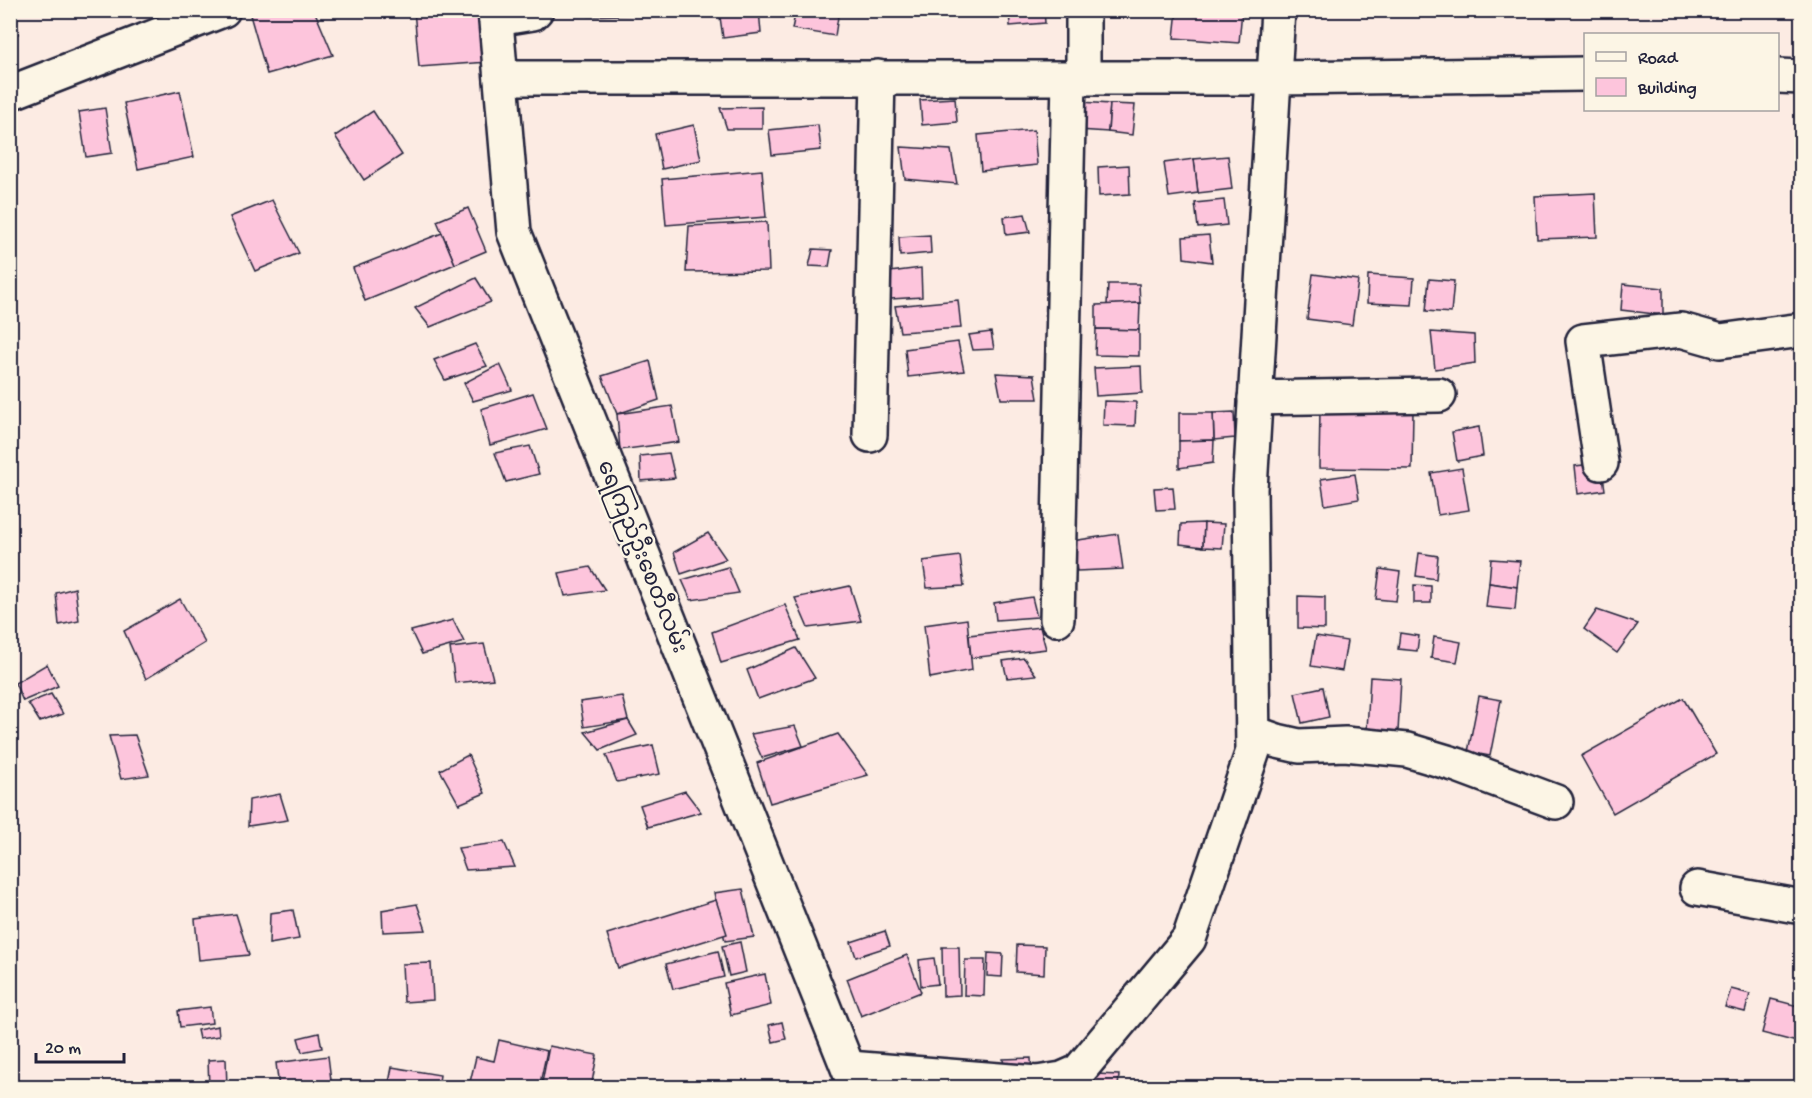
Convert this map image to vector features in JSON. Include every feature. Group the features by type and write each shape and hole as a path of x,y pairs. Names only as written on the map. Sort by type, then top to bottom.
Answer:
{"street":[{"path":"10,93 223,10"},
{"path":"495,15 533,13 536,10"},
{"path":"1057,619 1076,78 1083,10"},
{"path":"853,1078 1037,1083 1062,1079 1078,1072 1189,939 1253,751 1250,489 1278,10"},
{"name":"ရေကြည်ဦးစေတီလမ်း","path":"495,15 514,232 853,1078"},
{"path":"501,78 1275,78 1584,74"},
{"path":"1779,76 1802,76"},
{"path":"870,435 878,77"},
{"path":"1601,463 1583,341 1681,330 1720,341 1802,330"},
{"path":"1255,399 1439,395"},
{"path":"1254,733 1299,746 1345,744 1407,750 1457,765 1556,802"},
{"path":"1697,888 1802,907"}],"building":[{"path":"10,10 14,10 18,34 10,35"},
{"path":"267,10 314,10 333,55 267,74 250,15"},
{"path":"414,10 484,10 488,62 419,67"},
{"path":"589,10 654,10 654,14 589,16"},
{"path":"719,10 759,10 761,33 723,38"},
{"path":"796,10 839,10 835,36 792,29"},
{"path":"1009,10 1044,10 1045,23 1010,26"},
{"path":"1177,10 1242,10 1239,43 1174,38"},
{"path":"180,91 194,157 138,169 124,103"},
{"path":"955,98 957,122 922,125 920,100"},
{"path":"1081,102 1110,104 1108,132 1079,130"},
{"path":"1110,104 1135,105 1132,135 1108,132"},
{"path":"762,107 762,129 727,129 720,108"},
{"path":"105,108 112,153 86,157 79,112"},
{"path":"373,111 402,155 364,180 335,136"},
{"path":"694,125 701,160 662,169 655,134"},
{"path":"818,125 821,150 772,155 769,130"},
{"path":"1034,130 1037,165 981,171 978,135"},
{"path":"901,147 951,150 957,184 905,179"},
{"path":"1228,156 1232,189 1198,193 1194,159"},
{"path":"1194,159 1198,193 1169,197 1164,163"},
{"path":"1129,165 1130,194 1099,196 1098,167"},
{"path":"762,170 766,217 666,225 662,179"},
{"path":"1595,193 1597,237 1537,239 1535,196"},
{"path":"272,200 299,253 255,271 230,217"},
{"path":"1224,200 1227,225 1198,228 1195,203"},
{"path":"468,208 486,251 455,264 437,221"},
{"path":"1025,214 1030,232 1006,235 1004,217"},
{"path":"767,222 769,271 686,272 689,226"},
{"path":"442,233 455,264 365,301 353,268"},
{"path":"930,235 931,253 900,256 899,237"},
{"path":"1209,235 1212,262 1184,258 1183,237"},
{"path":"813,249 832,250 829,267 809,266"},
{"path":"921,268 922,297 891,299 890,272"},
{"path":"1313,274 1358,280 1352,325 1307,319"},
{"path":"1368,275 1414,278 1412,305 1367,303"},
{"path":"476,278 491,302 430,327 415,308"},
{"path":"1429,279 1454,281 1451,313 1426,311"},
{"path":"1108,284 1139,284 1140,303 1107,305"},
{"path":"1623,284 1663,288 1663,315 1621,310"},
{"path":"958,300 961,328 900,332 895,306"},
{"path":"1140,303 1139,330 1096,329 1096,305"},
{"path":"1096,329 1139,330 1139,356 1095,355"},
{"path":"991,332 994,349 973,350 969,335"},
{"path":"1431,332 1474,335 1475,363 1435,369"},
{"path":"958,342 964,371 908,377 905,349"},
{"path":"475,344 487,366 445,380 434,360"},
{"path":"650,361 659,400 617,414 602,376"},
{"path":"500,364 512,390 473,401 464,383"},
{"path":"1141,366 1142,393 1096,396 1094,368"},
{"path":"996,373 1034,375 1038,399 1001,399"},
{"path":"533,393 547,429 490,445 481,409"},
{"path":"1104,401 1136,402 1135,426 1103,425"},
{"path":"672,406 679,442 620,450 617,414"},
{"path":"1320,409 1413,411 1412,469 1319,468"},
{"path":"1234,412 1235,438 1214,440 1213,413"},
{"path":"1179,413 1213,413 1214,440 1179,441"},
{"path":"1479,427 1483,456 1457,461 1452,432"},
{"path":"1214,440 1213,463 1179,468 1179,441"},
{"path":"530,446 539,474 506,482 495,453"},
{"path":"669,453 675,478 641,481 640,456"},
{"path":"1601,463 1605,490 1578,494 1575,466"},
{"path":"1462,468 1469,510 1438,515 1431,473"},
{"path":"1355,474 1359,499 1325,505 1321,479"},
{"path":"1173,487 1175,509 1156,510 1154,488"},
{"path":"1204,523 1203,547 1180,544 1181,524"},
{"path":"1204,523 1224,524 1222,548 1203,547"},
{"path":"708,533 726,559 681,574 674,552"},
{"path":"1118,534 1123,569 1077,571 1072,541"},
{"path":"1419,553 1438,556 1436,579 1416,576"},
{"path":"960,556 964,586 927,588 923,561"},
{"path":"1491,559 1520,561 1517,587 1489,583"},
{"path":"590,567 605,590 565,596 559,573"},
{"path":"728,567 739,593 691,600 682,580"},
{"path":"1380,569 1400,572 1396,601 1376,599"},
{"path":"1489,583 1517,587 1515,610 1486,607"},
{"path":"1414,585 1431,586 1431,603 1414,603"},
{"path":"850,586 861,621 808,628 795,598"},
{"path":"75,588 79,621 59,625 56,593"},
{"path":"1298,596 1325,597 1325,629 1298,628"},
{"path":"1032,597 1037,617 996,620 994,603"},
{"path":"180,599 205,643 146,679 124,631"},
{"path":"785,605 800,640 721,663 712,632"},
{"path":"1597,610 1638,624 1617,653 1584,629"},
{"path":"967,619 972,670 930,678 924,625"},
{"path":"453,620 464,642 422,654 411,631"},
{"path":"1040,627 1046,649 971,658 969,635"},
{"path":"1400,633 1419,636 1417,651 1398,649"},
{"path":"1316,636 1347,641 1342,671 1311,666"},
{"path":"1434,637 1461,642 1457,662 1431,658"},
{"path":"484,644 493,679 455,683 450,648"},
{"path":"796,648 815,678 758,699 747,670"},
{"path":"1024,658 1036,675 1007,678 1003,661"},
{"path":"47,664 58,686 23,701 15,683"},
{"path":"1370,677 1401,679 1398,732 1367,730"},
{"path":"1323,687 1329,717 1302,723 1295,693"},
{"path":"51,694 63,714 40,722 28,703"},
{"path":"622,696 628,720 584,727 580,702"},
{"path":"1479,696 1501,700 1490,756 1468,752"},
{"path":"1683,698 1716,754 1613,813 1581,756"},
{"path":"628,720 637,735 600,750 585,732"},
{"path":"795,726 803,746 762,758 751,734"},
{"path":"838,734 868,775 770,803 757,763"},
{"path":"135,735 149,775 121,779 109,736"},
{"path":"653,745 660,774 617,782 606,755"},
{"path":"468,755 485,793 459,804 440,770"},
{"path":"685,791 701,812 648,827 640,805"},
{"path":"280,794 288,820 248,826 249,800"},
{"path":"504,842 515,867 466,870 458,848"},
{"path":"743,889 754,937 725,941 714,893"},
{"path":"716,900 727,934 618,968 607,934"},
{"path":"417,904 426,930 383,932 382,910"},
{"path":"293,910 299,939 269,944 270,913"},
{"path":"236,914 249,955 199,960 195,919"},
{"path":"885,931 890,946 856,957 851,942"},
{"path":"740,942 746,972 729,976 722,946"},
{"path":"1017,945 1045,946 1044,974 1016,972"},
{"path":"942,947 959,947 960,995 943,996"},
{"path":"718,951 724,977 673,989 666,964"},
{"path":"988,953 1003,954 1002,977 987,976"},
{"path":"907,955 921,992 861,1016 847,979"},
{"path":"934,958 938,984 921,986 919,960"},
{"path":"965,960 985,960 984,996 964,995"},
{"path":"431,963 433,1000 404,1002 402,964"},
{"path":"765,974 771,1005 731,1015 724,983"},
{"path":"1731,989 1750,994 1745,1012 1725,1007"},
{"path":"1771,999 1802,1007 1802,1023 1797,1042 1762,1033"},
{"path":"210,1007 212,1023 180,1027 178,1011"},
{"path":"782,1022 786,1039 773,1042 769,1025"},
{"path":"218,1026 219,1036 199,1039 197,1030"},
{"path":"319,1033 322,1048 302,1052 298,1038"},
{"path":"499,1040 547,1051 539,1088 489,1088 470,1082 476,1057 494,1061"},
{"path":"549,1046 597,1055 591,1088 541,1088"},
{"path":"328,1056 332,1088 279,1088 276,1063"},
{"path":"1031,1058 1032,1080 1005,1081 1003,1059"},
{"path":"226,1059 227,1087 209,1087 208,1060"},
{"path":"392,1067 440,1075 438,1088 388,1088"},
{"path":"1095,1074 1119,1075 1118,1088 1095,1088"},
{"path":"134,1082 135,1088 105,1088 105,1084"}]}
